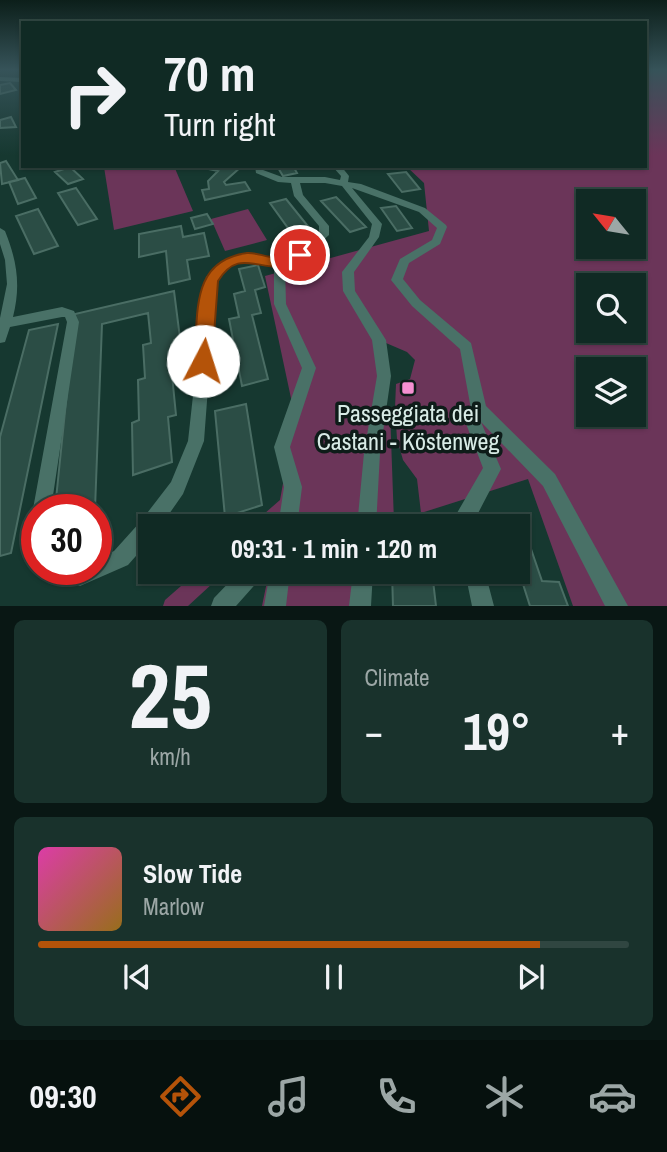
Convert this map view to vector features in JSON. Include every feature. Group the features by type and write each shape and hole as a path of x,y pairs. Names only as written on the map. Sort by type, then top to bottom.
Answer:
{"street":[{"path":"260,168 259,171 267,177 344,183 422,210 442,227 436,242 404,261 397,280 416,303 466,347 479,408 549,480 617,606"},
{"path":"338,168 345,176 344,183 377,224 374,237 348,272 349,291 379,340 384,376 372,453 367,514"},
{"path":"112,561 121,558 148,528 177,488 196,441 210,280 228,261 250,257 279,262 300,255 324,235 324,226 299,196 295,181"},
{"path":"0,231 13,268 15,283 2,330"},
{"path":"279,262 280,304 309,368 282,447 293,487 289,514"},
{"path":"2,330 62,312 70,314 73,322 45,494"},
{"path":"467,514 492,469 473,421 479,408"},
{"path":"222,606 242,584"},
{"path":"275,606 278,584"},
{"path":"360,606 362,584"},
{"path":"478,584 483,606"}],"shaded area":[{"path":"647,98 667,98 667,606 573,606 528,479 421,513 417,479 403,460 397,439 395,408 396,384 410,379 415,360 407,352 379,340 382,401 390,410 394,514 264,514 280,500 295,417 265,276 429,231 424,183 408,168 647,168"},
{"path":"104,168 175,168 193,211 114,230"},
{"path":"248,209 267,240 225,251 211,219"},
{"path":"183,584 212,584 188,606 163,606 165,600"},
{"path":"267,584 365,584 364,606 262,606"}],"building":[{"path":"11,117 16,127 0,128 0,120"},
{"path":"6,161 18,180 2,184 0,163"},
{"path":"71,168 83,179 68,184 55,172"},
{"path":"204,168 240,168 224,182 226,185 245,182 250,190 205,200 202,190 209,189 208,181 218,171"},
{"path":"278,168 294,168 297,173 283,176"},
{"path":"406,172 420,189 402,192 388,174"},
{"path":"25,178 36,198 18,204 9,182"},
{"path":"76,188 97,219 78,225 58,193"},
{"path":"336,197 366,227 350,232 321,201"},
{"path":"286,199 311,230 293,235 270,203"},
{"path":"396,206 412,228 397,231 381,208"},
{"path":"38,209 58,246 34,254 16,216"},
{"path":"207,214 213,224 195,229 191,218"},
{"path":"181,226 183,237 204,233 209,256 187,260 190,279 169,284 166,251 139,257 139,234"},
{"path":"258,265 265,287 255,290 261,313 252,315 268,379 242,386 229,319 239,317 234,294 245,291 239,269"},
{"path":"174,291 180,338 174,340 178,373 172,375 176,415 168,417 172,462 133,475 132,423 139,420 138,380 145,378 143,345 151,343 148,313 102,324 96,494 57,494 75,314"},
{"path":"58,324 11,553 0,556 0,437 29,330"},
{"path":"246,404 262,505 234,514 225,514 215,411"},
{"path":"530,546 542,581 559,582 568,606 530,606 523,584 530,584"},
{"path":"392,584 433,584 436,606 393,606"}],"place":[{"name":"Passeggiata dei Castani - Köstenweg","path":"408,388"}],"route":[{"path":"203,361 210,280 218,269 228,261 250,257 279,262 300,255"}]}
